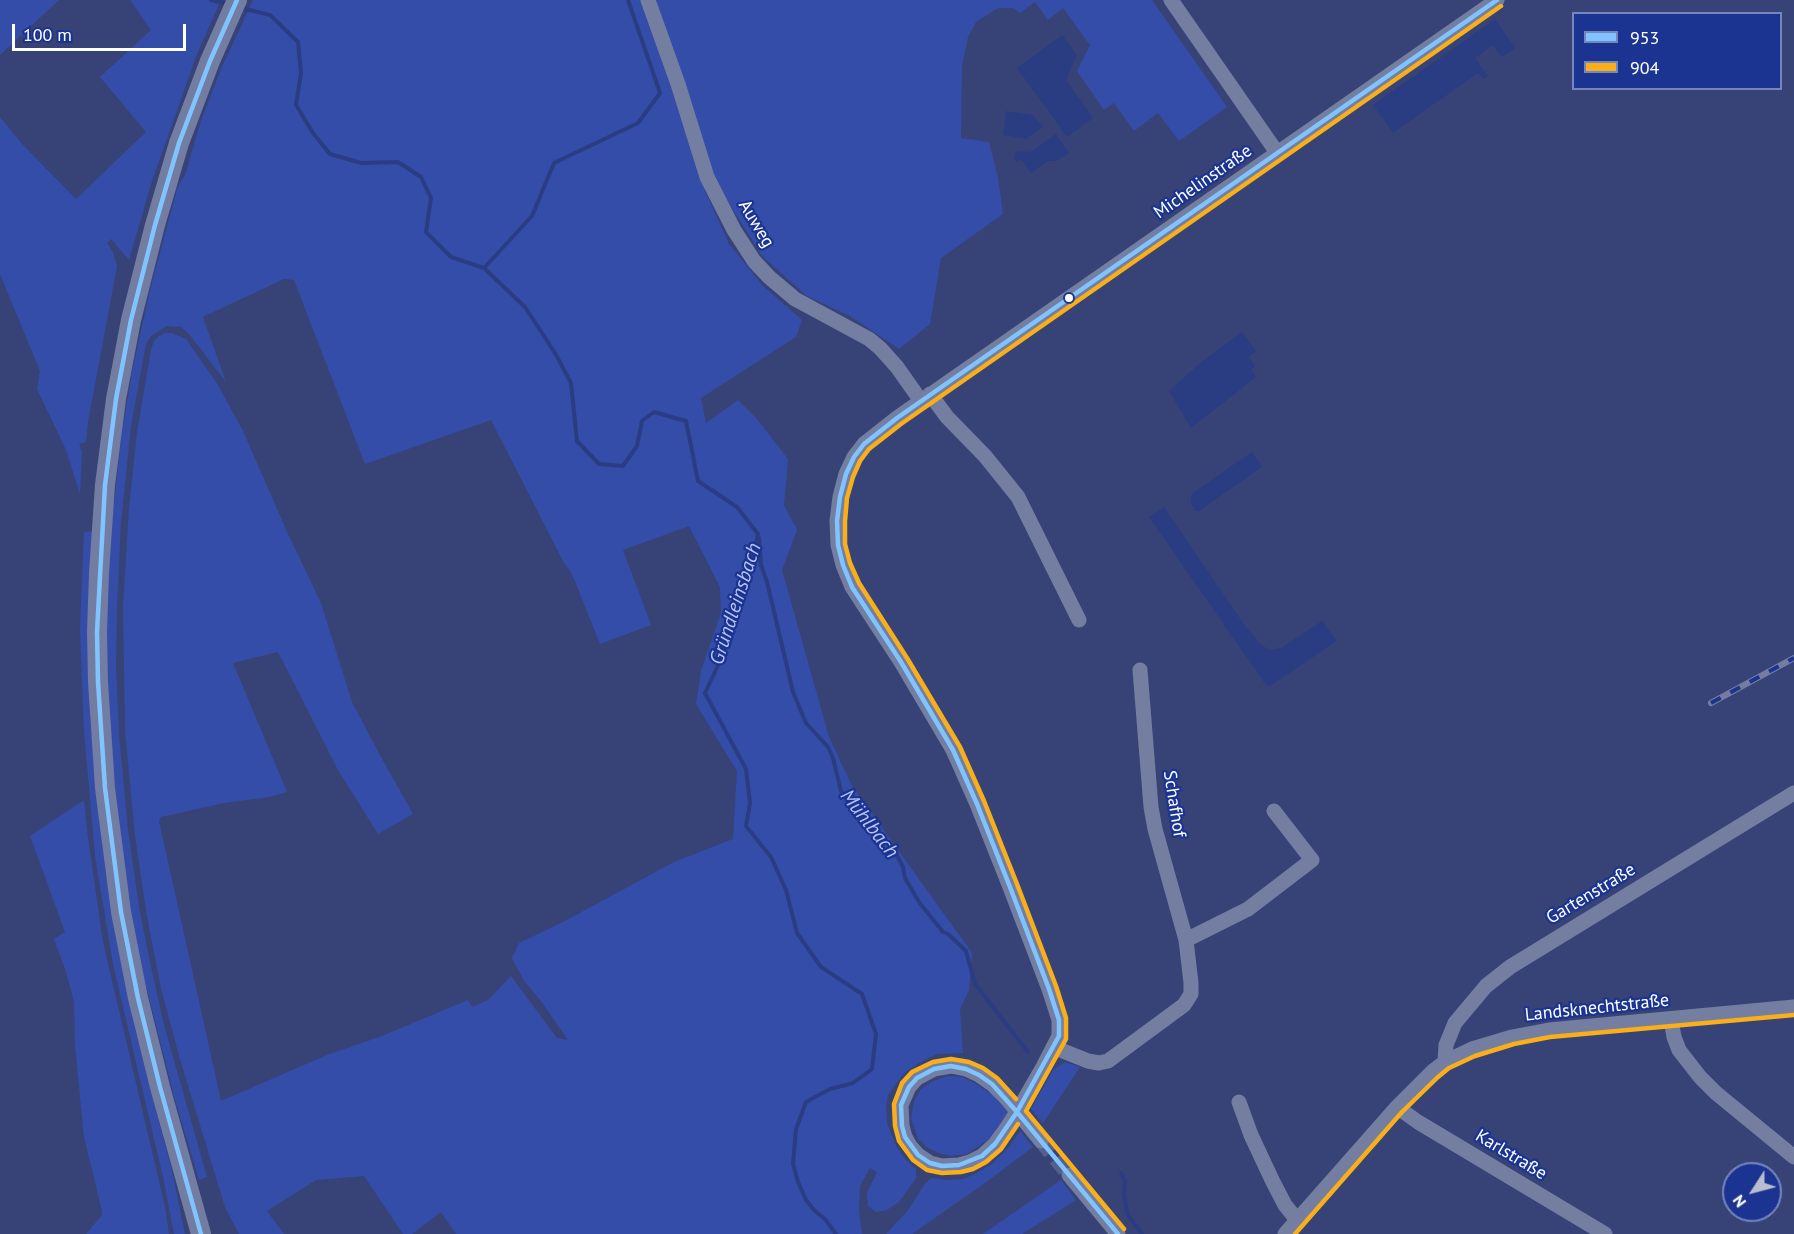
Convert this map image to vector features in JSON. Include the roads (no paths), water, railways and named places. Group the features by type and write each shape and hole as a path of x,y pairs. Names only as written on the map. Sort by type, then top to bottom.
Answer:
{"main road":[{"path":"201,1234 160,1087 121,912 105,788 97,632 105,485 116,399 131,320 154,225 179,143 210,61 237,0"}],"street":[{"name":"Auweg","path":"648,0 678,84 707,177 734,230 754,261 795,299 869,339 926,398"},
{"path":"1171,0 1278,154"},
{"name":"Michelinstraße","path":"1041,1141 1006,1098 992,1084 966,1069 951,1066 934,1069 917,1078 909,1087 901,1105 905,1137 918,1155 942,1166 970,1162 982,1156 1006,1129 1031,1088 1059,1036 1059,1020 977,804 947,740 901,662 852,587 843,565 838,545 837,521 846,474 854,457 864,444 926,398 1497,0"},
{"path":"926,398 947,417 1018,497 1079,620"},
{"name":"Schafhof","path":"1053,1047 1099,1063 1108,1061 1184,1005 1191,994 1186,940 1155,830 1151,807 1140,670"},
{"name":"Gartenstraße","path":"1445,1062 1446,1045 1455,1023 1486,986 1510,967 1794,794"},
{"path":"1186,940 1248,909 1312,861 1274,811"},
{"name":"Landsknechtstraße","path":"1285,1234 1397,1107 1433,1071 1445,1062 1472,1049 1512,1037 1549,1030 1794,1007"},
{"path":"1671,1020 1679,1050 1700,1077 1716,1093 1794,1157"},
{"path":"1239,1102 1251,1135 1273,1182 1285,1205 1297,1220"},
{"name":"Karlstraße","path":"1397,1107 1418,1122 1605,1234"},
{"path":"1069,1175 1119,1234"}],"waterway":[{"path":"211,0 228,4"},
{"name":"Gründleinsbach","path":"484,268 532,216 554,163 638,123 660,93 628,0"},
{"name":"Gründleinsbach","path":"241,8 270,15 298,42 301,73 296,105 313,133 330,154 361,163 398,162 421,177 431,198 426,232 451,257 484,268 525,307 555,353 571,383 577,441 599,464 623,466 637,446 642,421 654,412 686,421 698,481 737,507 758,534 748,580 737,599 723,655 705,693 746,769 750,803 746,826 771,857 786,890 797,933 821,967 862,994 876,1034 872,1069 853,1083 830,1089 806,1102 796,1129 793,1164 798,1182 806,1200 836,1234"},
{"name":"Mühlbach","path":"759,538 761,565 793,692 806,723 828,747 841,791 865,822 893,848 903,867 905,878 919,902 943,932 966,951 975,984 1028,1052"},
{"name":"Mühlbach","path":"1121,1173 1125,1181 1124,1195 1128,1215 1142,1234"}],"tunnel":[{"path":"1041,1141 1069,1175"}],"railway":[{"path":"1711,703 1794,658"}]}
